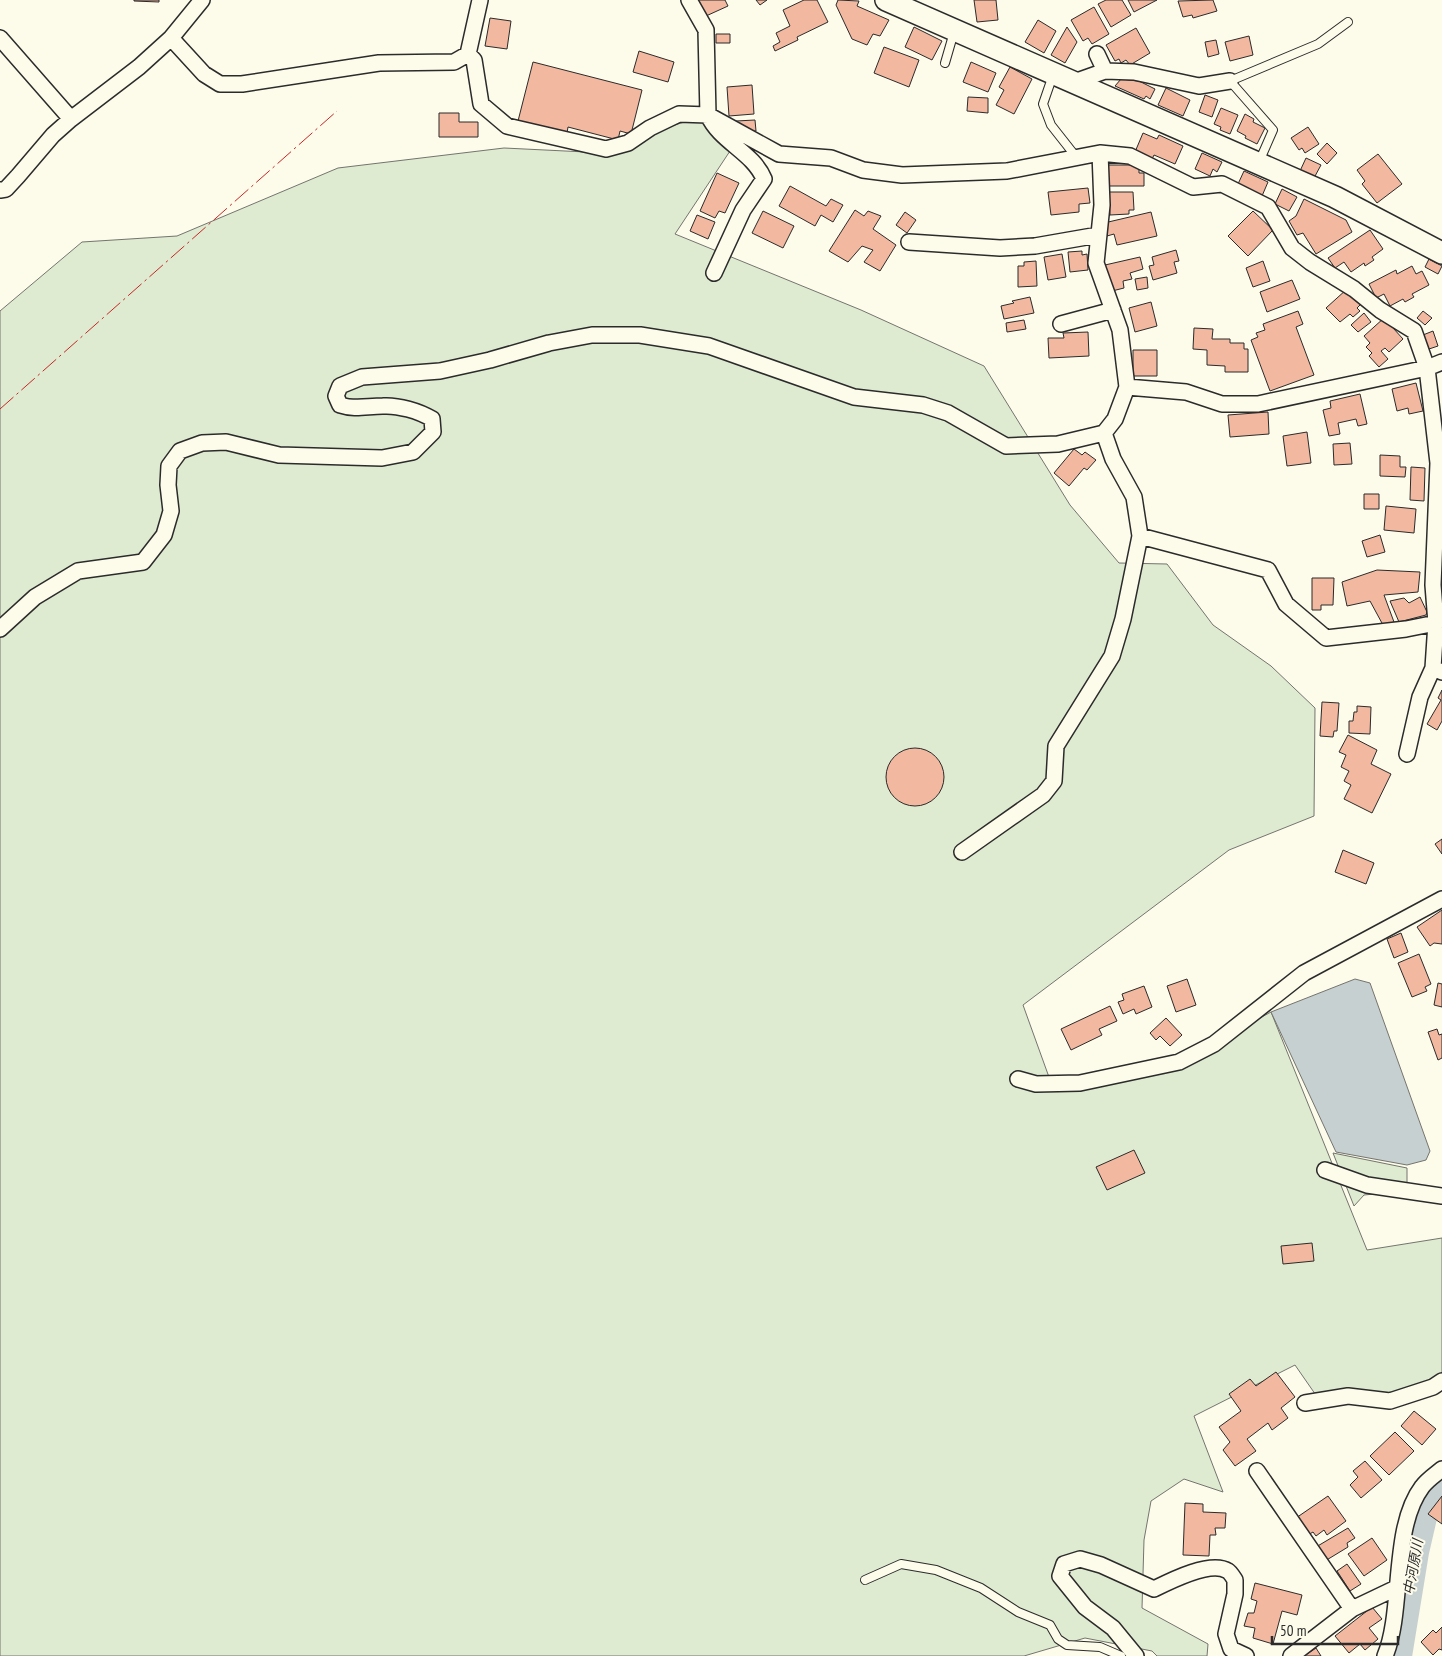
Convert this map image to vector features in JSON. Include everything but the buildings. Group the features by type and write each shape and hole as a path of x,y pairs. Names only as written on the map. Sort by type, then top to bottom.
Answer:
{"street":[{"path":"0,190 6,189 12,183 53,135 71,119 138,67 171,38 202,0"},
{"path":"171,38 204,74 220,84 242,84 379,63 454,62 468,54 480,0"},
{"path":"689,0 706,30 708,115 713,127 759,166 764,179 743,210 714,273"},
{"path":"886,0 1335,197 1442,253"},
{"path":"0,38 71,119"},
{"path":"468,54 474,60 481,104 506,126 606,149 628,143 650,128 679,114 708,115 779,154 831,158 863,170 902,175 1006,171 1100,153 1130,156 1193,187 1222,184 1268,207 1292,248 1310,262 1354,289 1380,310 1414,331 1427,368 1438,463 1433,585 1437,670 1420,697 1407,754"},
{"path":"1097,54 1105,71"},
{"path":"1074,82 1105,71 1134,72 1199,86 1230,81"},
{"path":"0,630 35,597 78,572 143,562 164,535 171,511 168,485 169,466 180,451 202,443 226,442 279,455 382,458 413,452 433,432 432,419 422,413 385,406 352,409 340,405 336,396 340,386 362,377 448,369 490,360 549,343 592,335 640,335 709,346 854,397 923,405 948,412 1006,446 1058,444 1104,434 1115,419 1127,387 1120,330 1096,263 1102,205 1100,153"},
{"path":"909,242 1000,248 1035,246 1098,235"},
{"path":"1061,324 1113,310"},
{"path":"1127,387 1186,392 1222,404 1258,404 1427,368 1442,362"},
{"path":"962,852 1044,795 1054,781 1056,746 1112,656 1123,619 1140,536 1134,497 1113,459 1104,434"},
{"path":"1140,536 1268,570 1286,604 1326,638 1406,629 1436,622"},
{"path":"1018,1079 1036,1084 1080,1083 1179,1062 1214,1044 1304,973 1442,899"},
{"path":"1324,1170 1367,1185 1442,1196"},
{"path":"1305,1403 1348,1396 1390,1400 1434,1387 1442,1381"},
{"path":"1385,1656 1391,1642 1396,1588 1411,1511 1422,1487 1442,1469"},
{"path":"1257,1472 1352,1609"},
{"path":"1136,1656 1113,1628 1085,1607 1060,1576 1064,1564 1080,1559 1101,1565 1154,1589 1173,1580 1211,1567 1227,1570 1235,1580 1235,1594 1226,1634 1231,1648 1246,1656"},
{"path":"1291,1656 1352,1609 1396,1588"}],"lane":[{"path":"1258,163 1272,130 1230,81 1318,44 1348,22"},
{"path":"945,63 955,30"},
{"path":"1054,74 1043,104 1051,125 1077,158"},
{"path":"865,1580 901,1564 936,1570 981,1588 1018,1612 1050,1625 1058,1639 1067,1646 1100,1647 1122,1656"}],"green space":[{"path":"697,118 730,151 675,234 861,310 984,366 1070,505 1119,563 1167,564 1213,625 1271,666 1315,708 1314,816 1229,850 1023,1005 1054,1091 1188,1057 1271,1012 1367,1250 1442,1238 1442,1377 1411,1394 1320,1401 1295,1365 1194,1416 1223,1492 1184,1479 1151,1501 1144,1540 1142,1608 1208,1644 1207,1656 1157,1656 1152,1651 1085,1638 1024,1656 0,1656 0,311 82,242 177,236 338,168 504,148 606,153 662,129"},
{"path":"1333,1153 1407,1168 1407,1191 1364,1195 1354,1206"}],"shaded area":[{"path":"1355,979 1370,983 1430,1151 1426,1160 1407,1165 1336,1152 1271,1012"}],"waterway":[{"name":"中河原川","path":"1397,1656 1414,1552 1425,1504 1442,1485"}],"power":[{"path":"0,409 337,111"}]}
